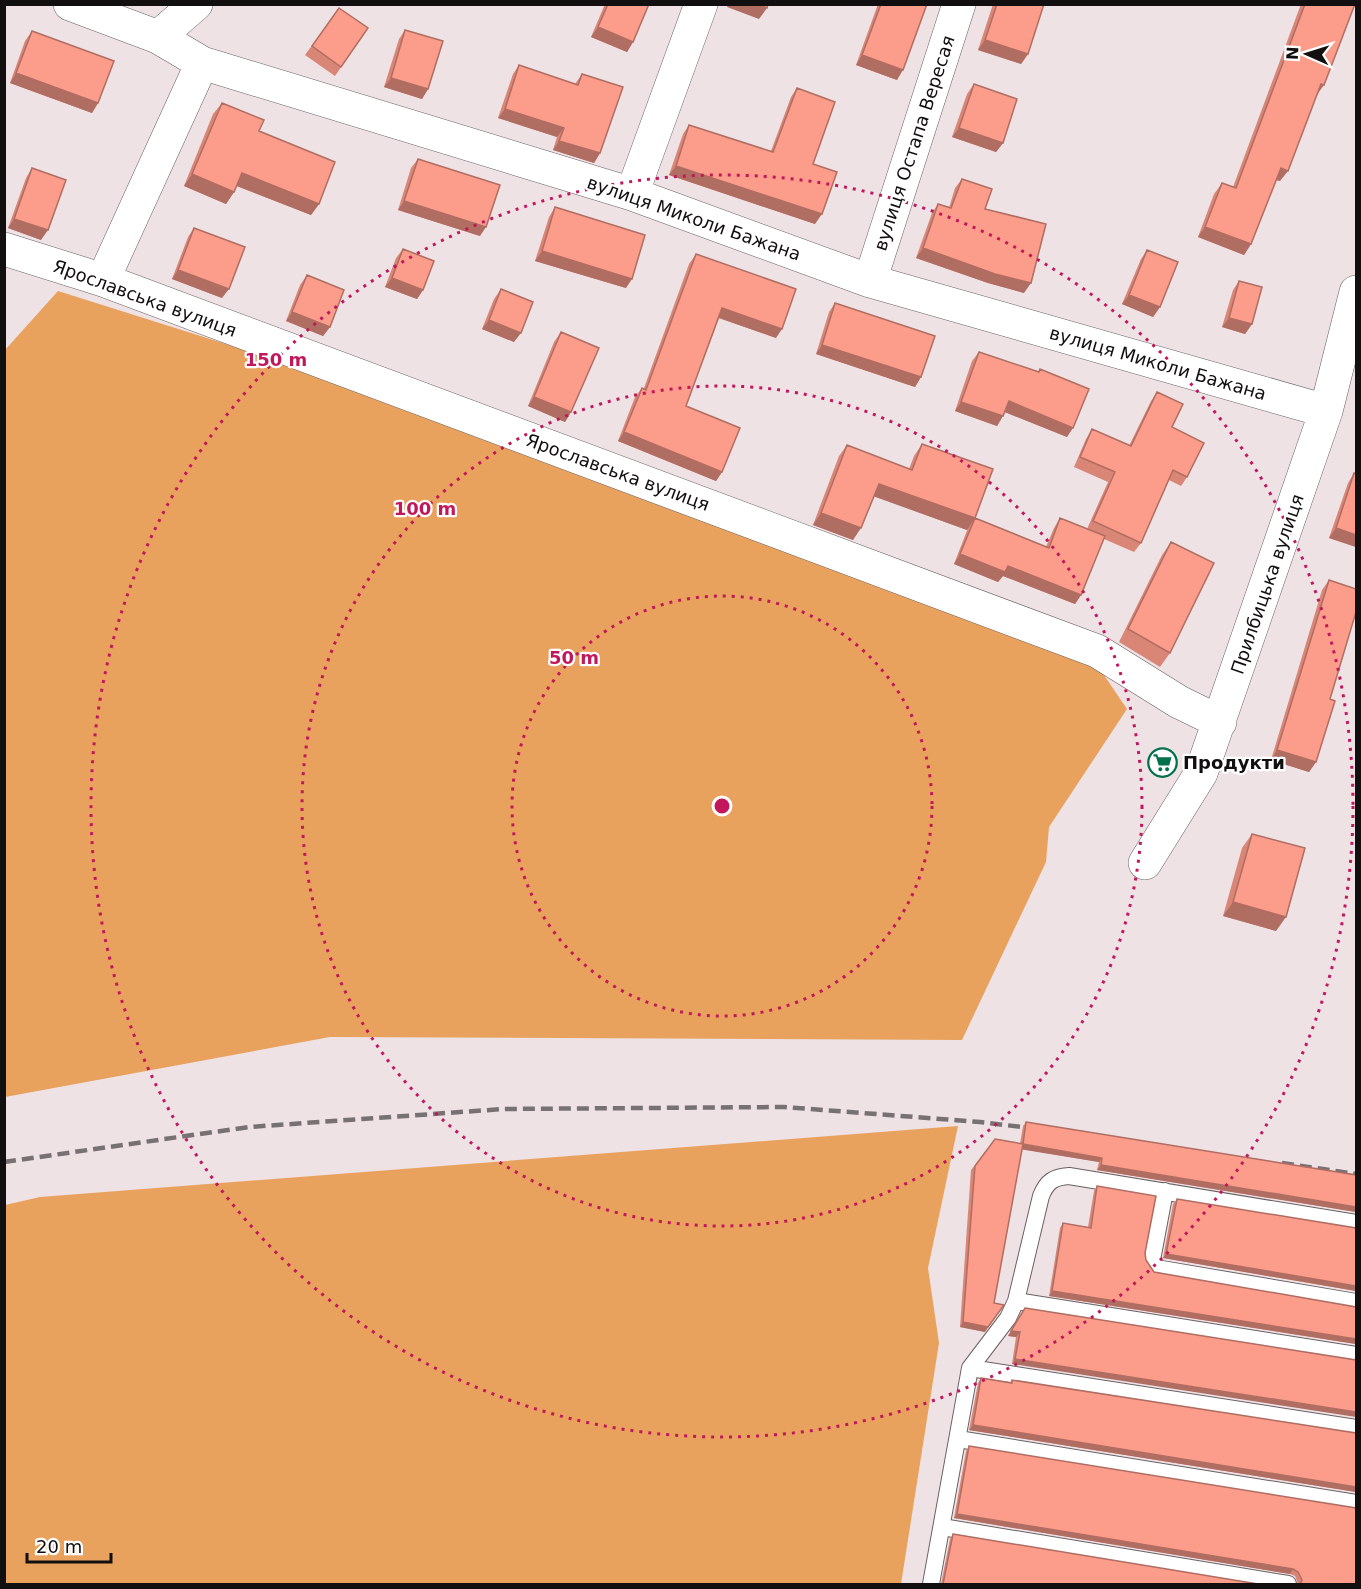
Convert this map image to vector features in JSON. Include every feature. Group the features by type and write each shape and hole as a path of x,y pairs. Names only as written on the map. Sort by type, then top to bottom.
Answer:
{"street":[{"name":"вулиця Миколи Бажана","path":"70,4 158,36 202,63 632,194 870,281 1326,411"},
{"path":"158,36 196,4"},
{"path":"632,194 701,4"},
{"name":"вулиця Остапа Вересая","path":"870,281 959,4"},
{"path":"103,280 202,63"},
{"name":"Ярославська вулиця","path":"4,249 103,280 1097,651 1179,702 1220,722"},
{"name":"Прилбицька вулиця","path":"1145,863 1201,773 1220,722 1326,411 1356,292"}],"lane":[{"path":"931,1584 970,1368 1008,1318 1016,1300 1041,1196 1046,1184 1057,1177 1069,1176 1356,1223"},
{"path":"1165,1191 1152,1260 1156,1269 1356,1302"},
{"path":"1016,1300 1356,1355"},
{"path":"970,1368 1356,1428"},
{"path":"958,1439 1356,1503"},
{"path":"942,1527 1288,1584"}],"shaded area":[{"path":"58,291 404,400 1091,656 1127,709 1049,827 1046,862 962,1040 330,1037 5,1097 5,350"},
{"path":"958,1126 928,1268 939,1343 901,1584 5,1584 5,1205 40,1197"}],"building":[{"path":"608,4 649,4 633,42 598,27"},
{"path":"881,4 927,4 903,70 862,55"},
{"path":"997,4 1044,4 1028,54 985,40"},
{"path":"1305,4 1355,4 1288,171 1281,168 1251,244 1205,227 1222,183 1236,188"},
{"path":"339,8 368,28 341,67 312,46"},
{"path":"405,30 443,41 428,89 391,78"},
{"path":"32,31 114,61 98,103 16,73"},
{"path":"519,65 578,85 582,74 623,87 600,153 559,141 564,128 505,109"},
{"path":"974,84 1017,99 1003,143 959,128"},
{"path":"797,88 835,102 813,164 837,172 822,214 676,166 689,125 773,152"},
{"path":"222,103 264,120 259,131 335,162 319,204 242,173 234,192 192,174"},
{"path":"418,159 500,185 486,227 404,201"},
{"path":"32,168 66,180 48,230 14,219"},
{"path":"962,179 992,189 985,209 1046,224 1031,283 995,274 923,248 938,204 951,208"},
{"path":"555,207 645,235 632,279 542,251"},
{"path":"194,228 245,247 229,289 178,270"},
{"path":"403,249 434,261 423,290 392,278"},
{"path":"1147,250 1178,262 1160,307 1129,295"},
{"path":"696,254 796,289 782,329 722,308 686,406 740,428 722,472 624,432 642,388 646,390"},
{"path":"307,275 344,290 330,327 292,312"},
{"path":"1239,281 1262,287 1252,324 1229,318"},
{"path":"501,289 533,302 521,333 489,320"},
{"path":"835,303 935,336 921,377 822,345"},
{"path":"561,332 599,348 571,412 534,397"},
{"path":"979,352 1039,372 1040,369 1089,389 1073,428 1009,401 1003,416 961,402"},
{"path":"1157,392 1183,404 1172,427 1204,443 1187,477 1173,470 1141,543 1093,521 1115,472 1080,457 1092,429 1131,446"},
{"path":"922,444 993,469 975,518 879,484 861,528 821,513 847,445 912,470"},
{"path":"1354,473 1356,474 1356,535 1336,528"},
{"path":"975,518 1049,548 1060,518 1105,536 1081,595 1008,566 1005,572 960,554"},
{"path":"1171,542 1214,563 1170,653 1128,629"},
{"path":"1329,580 1356,589 1356,612 1330,699 1335,701 1316,762 1277,750"},
{"path":"1252,834 1305,848 1286,917 1233,902"},
{"path":"1026,1122 1356,1175 1356,1207 1101,1165 1102,1158 1023,1144"},
{"path":"995,1139 1023,1144 994,1303 1004,1305 988,1327 963,1322 975,1166"},
{"path":"1097,1186 1156,1196 1145,1253 1146,1260 1154,1272 1356,1307 1356,1339 1052,1291 1063,1223 1091,1228"},
{"path":"1177,1199 1356,1228 1356,1286 1166,1254"},
{"path":"1025,1308 1356,1360 1356,1412 1015,1359 1020,1332 1011,1331"},
{"path":"981,1378 1012,1383 1012,1380 1356,1433 1356,1487 973,1425"},
{"path":"969,1446 1356,1508 1356,1584 1300,1584 1302,1580 1298,1572 1293,1569 957,1514"},
{"path":"953,1534 1258,1584 943,1584"}],"railway":[{"path":"4,1162 249,1127 503,1109 784,1107 980,1122 1038,1129"},
{"path":"1282,1163 1356,1174"}],"place":[{"name":"Продукти","path":"1162,762"}]}
